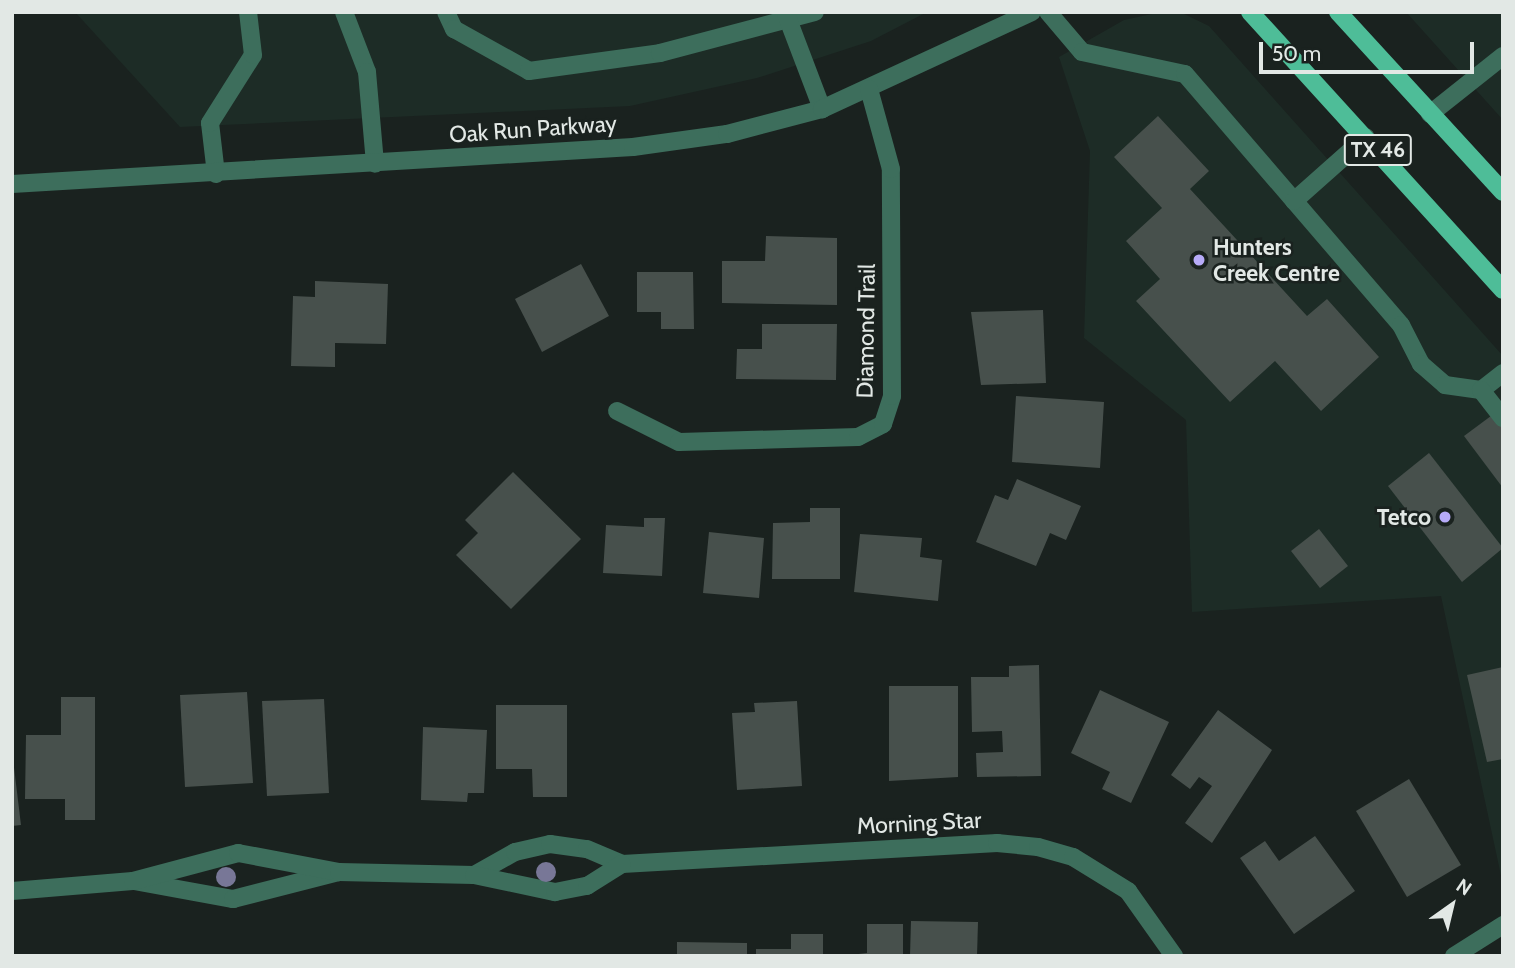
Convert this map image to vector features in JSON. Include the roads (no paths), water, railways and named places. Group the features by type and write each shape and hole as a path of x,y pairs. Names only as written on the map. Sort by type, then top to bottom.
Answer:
{"main road":[{"name":"TX 46","path":"1250,12 1503,290"},
{"name":"TX 46","path":"1338,12 1503,192"}],"street":[{"path":"216,174 211,123 253,55 248,12"},
{"path":"344,12 367,72 375,164"},
{"path":"446,12 454,29 529,71 660,53 815,12"},
{"name":"Oak Run Parkway","path":"12,184 216,174 657,144 822,109 1032,12"},
{"path":"1048,12 1082,52 1185,74 1401,325 1421,365 1445,385 1481,390 1503,418"},
{"path":"787,18 822,109"},
{"path":"1430,114 1503,56"},
{"name":"Diamond Trail","path":"618,411 679,442 858,437 883,424 892,396 891,169 869,89"},
{"path":"1294,201 1366,137"},
{"path":"1481,390 1503,373"},
{"name":"Morning Star","path":"474,875 516,852 551,844 587,849 622,864 997,843 1038,847 1093,866 1128,891 1174,956"},
{"name":"Morning Star","path":"12,891 133,881 238,853 339,872 474,875 555,892 587,886 622,864"},
{"name":"Morning Star","path":"133,881 233,899 339,872"},
{"path":"1454,956 1503,925"}],"place":[{"name":"Hunters Creek Centre","path":"1199,260"},
{"name":"Tetco","path":"1445,517"}]}
